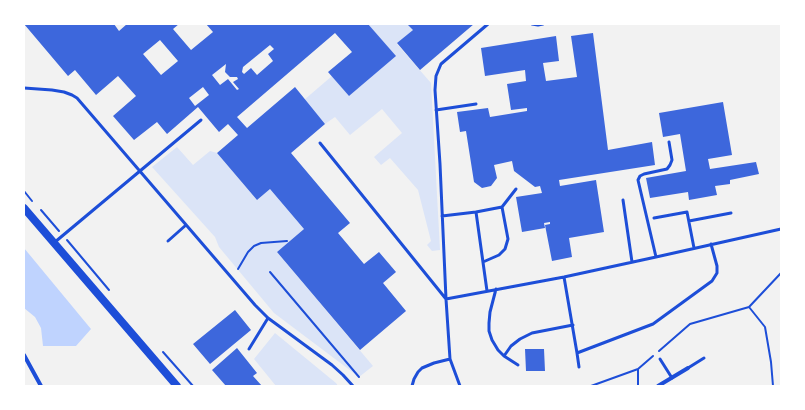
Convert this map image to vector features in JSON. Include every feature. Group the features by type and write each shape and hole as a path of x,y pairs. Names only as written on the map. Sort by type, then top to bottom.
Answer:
{"main road":[{"path":"24,208 177,386"}],"street":[{"path":"24,355 41,386"},
{"path":"658,386 688,368"}],"lane":[{"path":"460,386 450,359 435,90 436,76 441,64 488,24"},
{"path":"532,24 543,24"},
{"path":"24,88 58,91 77,98 255,305 268,318 332,365 354,386"},
{"path":"436,110 476,104"},
{"path":"54,243 201,120"},
{"path":"656,257 638,180 640,176 644,174 667,169 672,160 669,142"},
{"path":"320,143 446,299"},
{"path":"442,216 502,207 516,189"},
{"path":"623,200 632,262"},
{"path":"483,262 499,255 505,249 508,239 502,207"},
{"path":"476,212 487,291"},
{"path":"654,218 687,212 694,248"},
{"path":"688,221 731,213"},
{"path":"168,241 186,225"},
{"path":"446,299 564,277 781,229"},
{"path":"577,353 653,324 712,280 717,273 717,266 711,244"},
{"path":"564,277 579,367"},
{"path":"496,289 488,323 489,330 492,340 498,350 518,365"},
{"path":"249,348 268,318"},
{"path":"504,356 511,346 520,339 532,333 573,325"},
{"path":"688,368 704,358"},
{"path":"412,386 416,375 422,368 450,359"},
{"path":"660,359 672,378"}],"path":[{"path":"24,191 34,202"},
{"path":"39,208 114,295"},
{"path":"238,269 248,252 254,246 261,243 287,240"},
{"path":"270,272 359,377"},
{"path":"592,386 638,369 690,324 748,307 781,273"},
{"path":"748,307 765,327 771,362 773,386"},
{"path":"159,348 193,386"},
{"path":"638,369 638,386"}],"shaded area":[{"path":"368,24 407,24 413,30 397,44 431,83 440,250 432,251 427,245 431,241 418,190 390,158 381,165 374,157 402,133 382,109 350,135 335,117 325,124 304,100 332,76 349,96 395,56"},
{"path":"177,147 193,165 210,151 217,153 257,200 270,189 304,229 277,252 373,366 359,377 274,313 219,247 215,237 152,167"},
{"path":"275,333 338,386 276,386 254,359"}],"water":[{"path":"24,248 91,329 76,346 43,346 41,328 35,317 24,308"}],"building":[{"path":"24,24 114,24 119,31 127,24 179,24 173,29 191,50 213,32 206,24 368,24 396,56 349,96 328,72 352,52 335,33 237,117 247,128 295,87 325,124 291,153 350,223 338,233 364,264 379,252 396,272 383,283 406,311 360,350 277,252 304,229 270,189 257,200 217,153 238,135 228,124 219,132 198,107 167,134 157,122 134,140 113,116 136,96 118,76 96,95 75,70 68,76","holes":["160,40 178,61 161,75 143,54","270,45 274,49 268,54 273,61 257,75 251,68 244,74 242,72 243,67","226,64 225,72 230,77 237,77 238,79 233,82 239,89 237,90 228,79 220,85 212,75","203,87 209,95 195,106 189,98"]},
{"path":"407,24 474,24 420,70 397,43 413,30"},
{"path":"593,33 608,150 652,142 655,165 559,180 560,186 596,180 604,232 569,238 572,257 552,261 545,225 550,224 550,222 544,223 545,228 522,232 516,197 542,193 540,186 535,187 514,171 512,161 494,165 497,178 491,186 482,188 474,182 466,131 460,132 457,112 488,108 490,117 527,111 527,108 511,110 507,84 526,81 525,70 485,76 481,48 556,36 559,61 543,63 546,81 577,77 571,36"},
{"path":"723,102 732,155 708,159 710,169 756,162 759,174 730,180 730,184 715,186 717,195 689,200 688,192 650,198 646,178 686,171 680,134 663,137 659,113"},
{"path":"235,310 251,330 210,364 193,344"},
{"path":"237,348 257,373 253,376 262,386 226,386 212,370"},
{"path":"525,349 544,349 545,371 526,371"}]}
